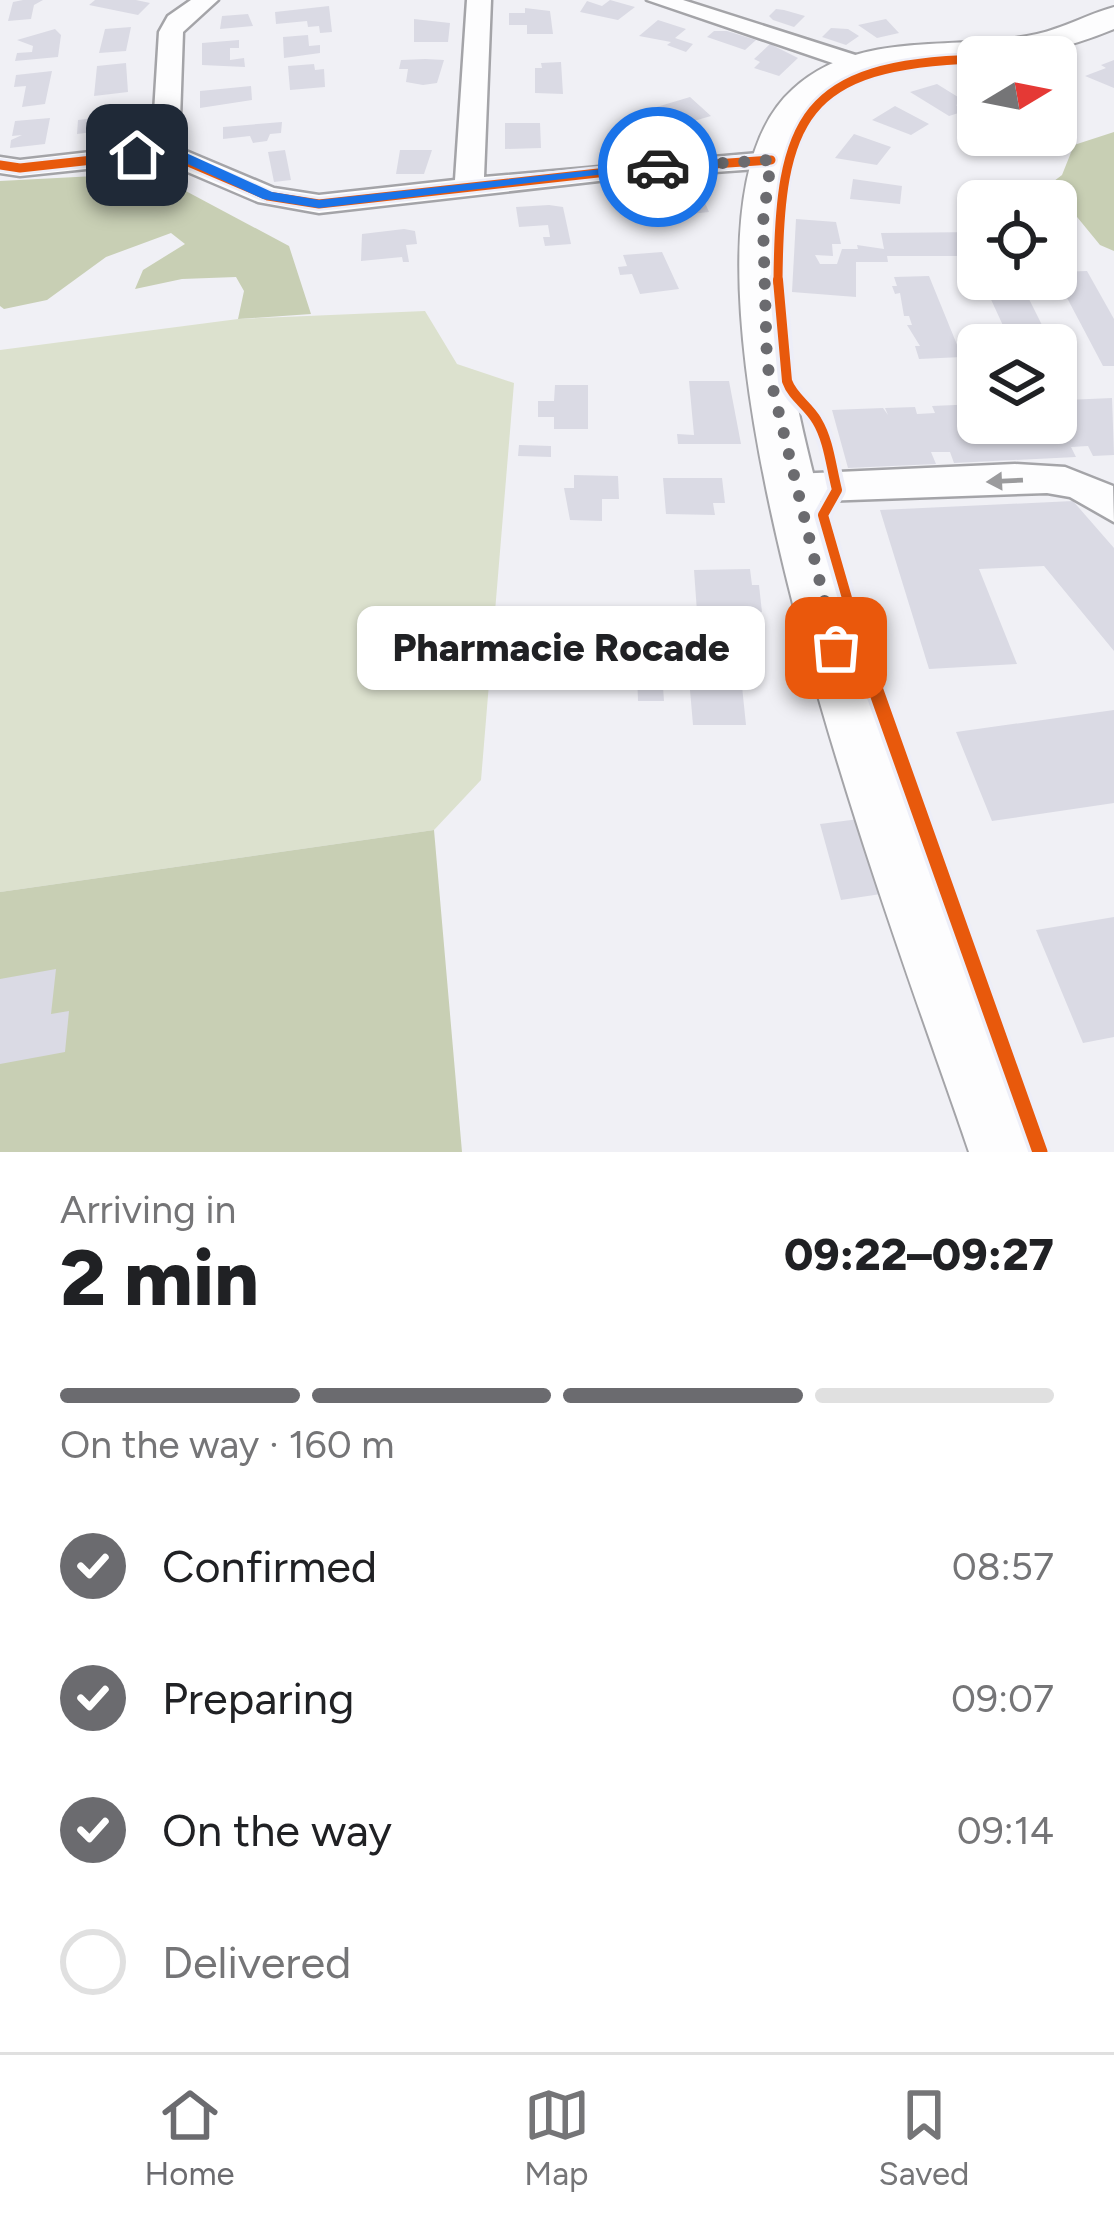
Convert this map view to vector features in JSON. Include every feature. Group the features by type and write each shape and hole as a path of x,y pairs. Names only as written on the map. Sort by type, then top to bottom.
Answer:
{"main road":[{"path":"1007,1152 825,616 765,344 763,222 771,160 786,118 817,86 862,65 914,54 1031,46 1114,17"}],"street":[{"path":"165,152 171,32 176,21 206,0"},
{"path":"469,189 479,0"},
{"path":"659,0 862,65"},
{"path":"0,165 20,168 165,152 292,201 319,204 616,171 771,160"},
{"path":"794,488 1051,479 1103,495 1114,507"}],"green space":[{"path":"1114,132 1114,251 1100,245 1077,217 1077,180 1055,180 1070,156 1077,156 1077,144"},
{"path":"152,173 289,246 311,314 238,319 244,291 236,277 182,279 135,289 143,270 185,244 171,233 106,257 47,300 0,306 0,181"},
{"path":"425,311 457,364 514,383 481,780 434,830 0,892 0,350 238,319"},
{"path":"434,830 462,1152 0,1152 0,892"}],"building":[{"path":"43,0 34,5 31,19 8,21 13,2"},
{"path":"95,0 150,3 138,15 89,5"},
{"path":"610,0 635,7 618,20 580,12 587,1 602,6"},
{"path":"329,6 332,32 320,33 319,26 308,27 307,21 276,24 275,12"},
{"path":"525,8 550,11 553,34 527,34 527,25 509,25 509,13 525,13"},
{"path":"776,9 805,16 794,27 769,16"},
{"path":"248,14 253,26 220,29 222,16"},
{"path":"414,19 450,23 448,42 414,42"},
{"path":"886,19 899,33 877,38 858,25"},
{"path":"658,20 686,29 675,38 693,44 686,52 667,45 671,42 639,36"},
{"path":"131,27 126,51 99,53 105,29"},
{"path":"831,28 848,29 859,36 846,45 822,37"},
{"path":"55,29 61,35 58,57 15,61 17,53 32,52 33,46 17,40"},
{"path":"714,31 756,40 745,50 707,37"},
{"path":"308,35 309,46 320,45 320,53 284,58 283,37"},
{"path":"239,40 239,48 230,48 230,60 244,58 245,67 202,65 202,43"},
{"path":"770,44 798,58 779,76 754,68 760,62 754,59"},
{"path":"401,60 444,60 437,83 423,85 406,82 408,69 399,69"},
{"path":"1114,60 1114,88 1085,76 1106,68 1101,65"},
{"path":"561,62 563,94 535,93 535,68"},
{"path":"126,63 128,92 94,96 97,66"},
{"path":"314,64 315,70 324,69 325,87 290,90 288,66"},
{"path":"52,71 45,104 22,107 26,86 14,87 16,75"},
{"path":"937,84 957,96 957,114 949,116 910,92"},
{"path":"251,86 252,100 200,108 200,91"},
{"path":"690,97 711,116 673,127 667,122 655,126 640,112"},
{"path":"895,106 929,124 911,135 872,120"},
{"path":"127,114 126,128 77,134 78,120"},
{"path":"50,118 45,144 10,148 11,140 22,135 12,136 15,121"},
{"path":"282,122 281,133 270,134 267,141 253,143 250,136 223,139 223,127"},
{"path":"505,123 540,123 541,148 505,149"},
{"path":"854,134 891,147 877,165 835,158"},
{"path":"285,150 291,180 274,182 268,152"},
{"path":"400,150 432,150 424,174 396,174"},
{"path":"853,179 902,186 900,204 850,199"},
{"path":"690,183 693,190 699,189 709,212 672,216 661,186"},
{"path":"516,207 563,207 571,244 545,246 543,237 550,237 548,225 519,227"},
{"path":"796,219 836,222 841,244 832,244 833,256 815,255 820,264 837,264 842,249 858,249 857,245 884,249 881,233 957,232 957,256 887,256 888,262 856,262 856,297 792,292"},
{"path":"415,231 417,244 406,245 409,262 402,257 361,261 362,234"},
{"path":"662,252 679,289 640,294 632,274 620,275 618,267 627,266 623,255"},
{"path":"1077,271 1087,271 1114,319 1114,366 1103,366 1068,300 1077,300"},
{"path":"929,276 957,345 957,357 919,359 915,346 920,346 907,325 912,325 909,316 904,316 900,293 895,294 894,277"},
{"path":"991,300 1030,300 1042,324 1002,324"},
{"path":"689,381 729,381 741,444 678,444 677,434 694,435"},
{"path":"555,385 588,385 588,429 554,429 554,417 538,417 538,401 554,401"},
{"path":"1112,398 1114,455 1093,456 1088,446 1071,447 1076,457 954,463 950,452 931,452 936,464 848,468 832,410 883,408 888,415 885,408 915,407 917,414 935,413 932,406 957,405 957,444 1077,444 1077,400"},
{"path":"519,445 551,446 551,457 518,456"},
{"path":"574,475 618,476 619,499 602,499 602,521 570,520 564,488 574,488"},
{"path":"663,478 722,478 725,503 713,503 715,515 666,514"},
{"path":"1073,501 1114,548 1114,651 1044,566 979,569 1017,664 929,669 880,510"},
{"path":"750,569 752,585 759,585 762,612 697,612 694,570"},
{"path":"642,663 655,663 656,673 662,673 664,701 638,701 637,673 643,673"},
{"path":"688,667 740,667 746,725 693,725"},
{"path":"1114,710 1114,803 992,821 956,732"},
{"path":"859,819 881,894 841,900 820,824"},
{"path":"1114,917 1114,1037 1083,1043 1036,930"},
{"path":"56,969 51,1014 69,1011 65,1052 0,1064 0,979"}],"cycle path":[{"path":"957,60 868,73 820,99 803,119 791,145 783,190 779,330 791,392 816,419 826,444 837,490 823,515 859,642 1040,1152"},
{"path":"0,165 20,168 165,152 268,196 319,204 616,171 771,160"}],"way so far":[{"path":"658,167 771,160 763,222 767,364 777,421 836,648"}],"place":[{"name":"Pharmacie Rocade","path":"836,648"}],"route":[{"path":"137,155 179,155 268,196 319,204 658,167"}]}
